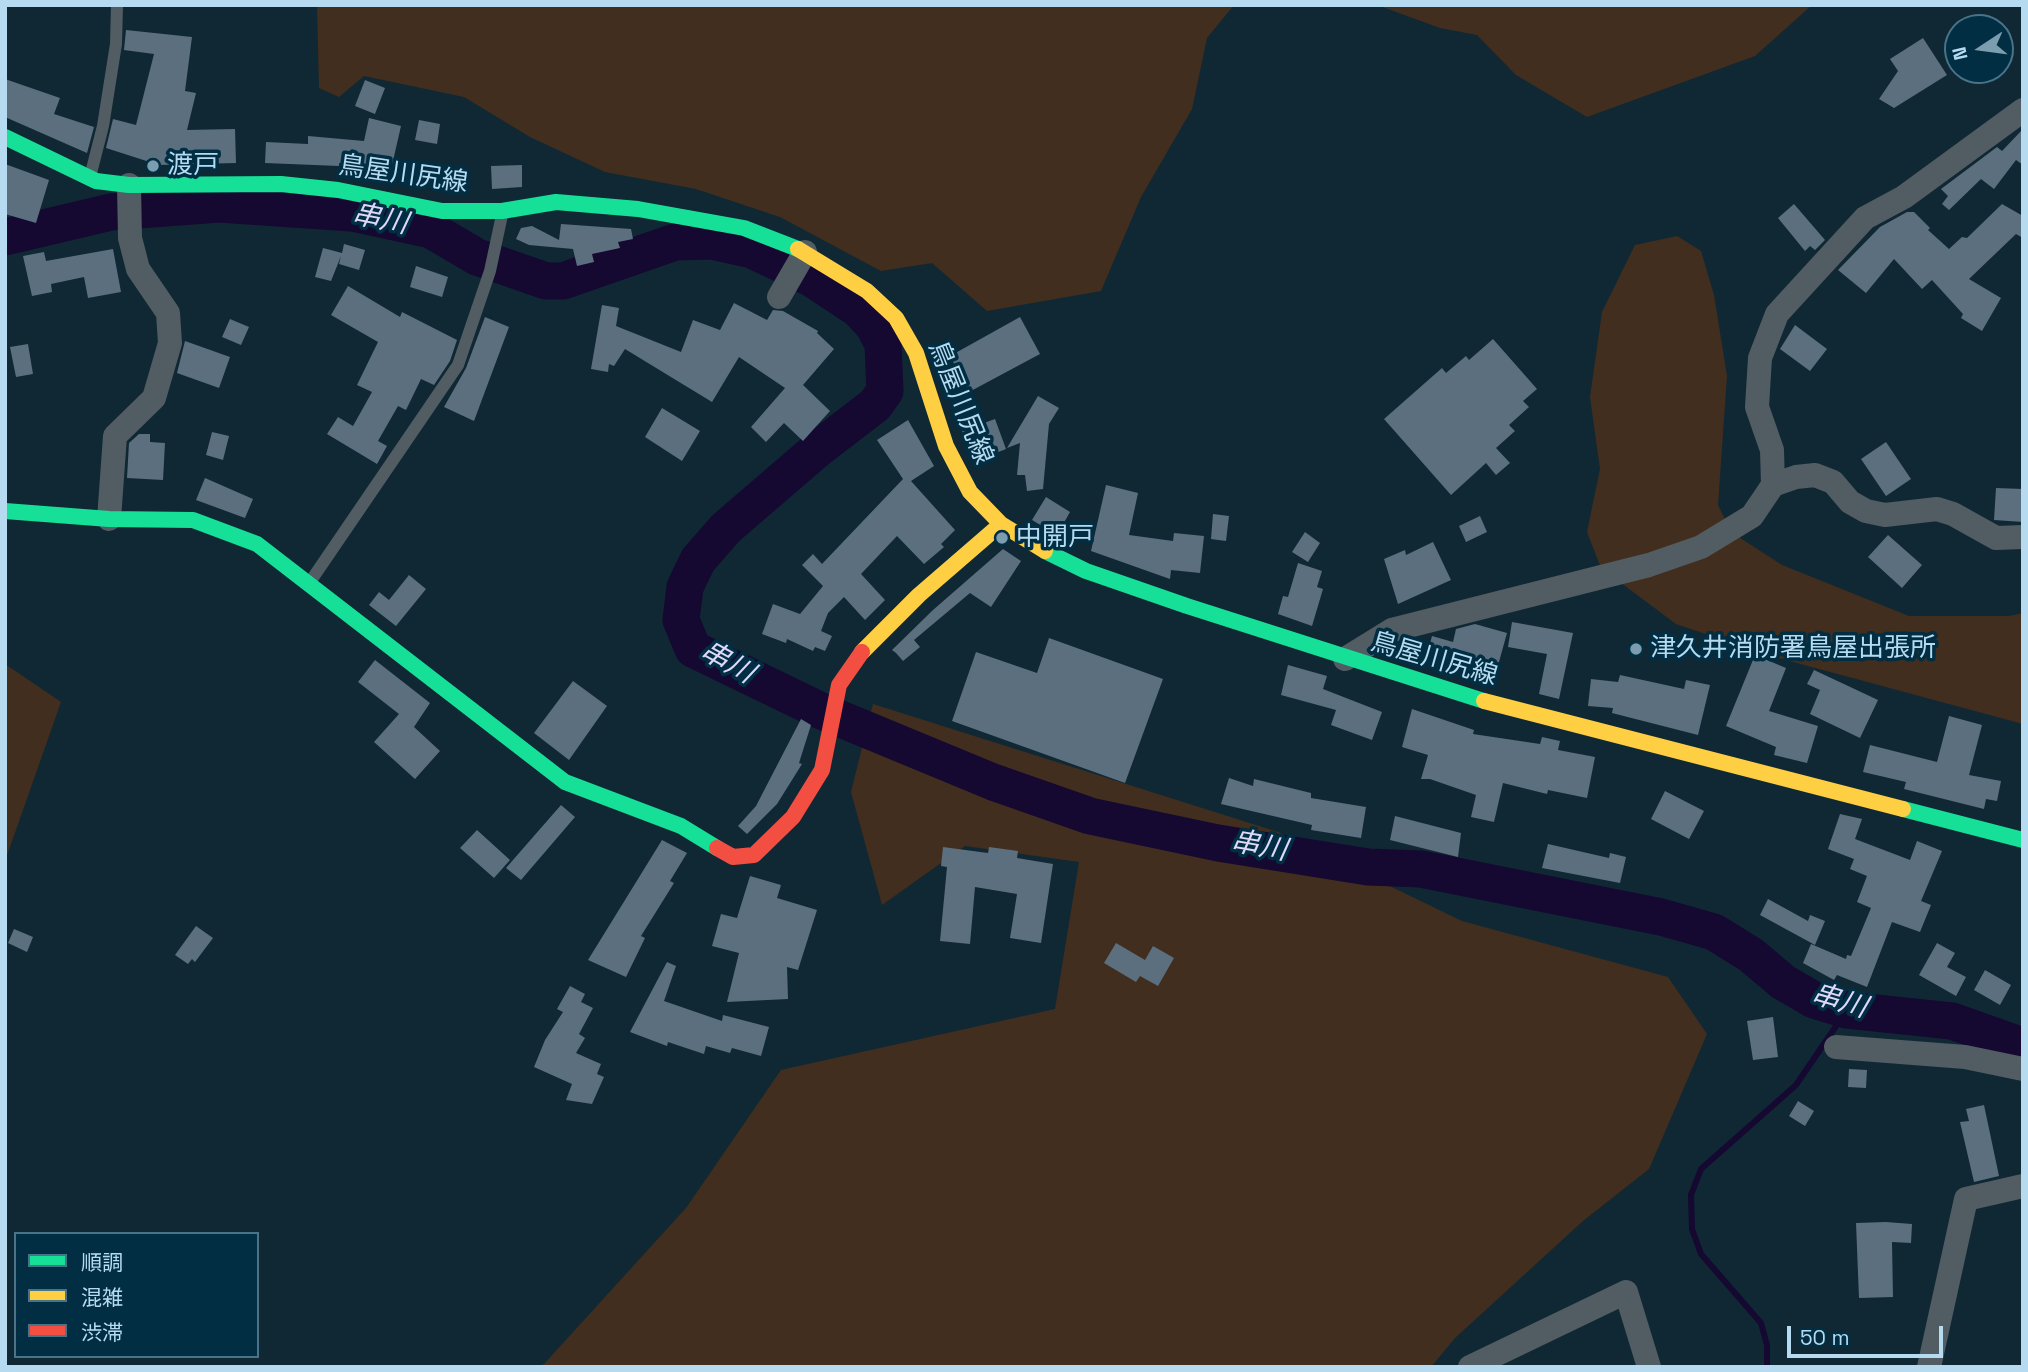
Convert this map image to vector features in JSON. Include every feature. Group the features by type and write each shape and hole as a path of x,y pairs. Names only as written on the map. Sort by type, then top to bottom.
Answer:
{"main road":[{"name":"鳥屋川尻線","path":"5,137 90,177 129,191 281,184 338,190 442,211 502,211 556,202 638,209 744,228 867,291 896,318 916,353 946,446 970,492 1001,524 1033,545 1086,571 1345,659 1454,692 2023,840"},
{"path":"5,511 109,519 193,520 257,544 565,782 681,826 733,857 754,855 793,817 821,770 839,685 859,655 919,595 1001,524"}],"street":[{"path":"1345,659 1392,629 1649,565 1701,547 1752,516 1773,485 1772,450 1756,407 1760,358 1777,314 1865,218 1904,197 2023,110"},
{"path":"109,519 115,436 153,398 170,343 168,313 144,281 130,238 129,191"},
{"path":"779,297 802,258"},
{"path":"1773,485 1796,477 1815,475 1833,482 1850,502 1866,511 1885,514 1937,509 1954,514 1996,538 2023,537"},
{"path":"1836,1047 1965,1057 2023,1069"},
{"path":"1929,1367 1966,1199 2023,1185"},
{"path":"1470,1367 1626,1292 1649,1367"}],"lane":[{"path":"90,177 103,125 116,44 117,5"},
{"path":"309,585 458,365 490,271 502,211"}],"shaded area":[{"path":"317,5 1234,5 1207,38 1192,109 1141,197 1101,291 987,311 932,263 881,271 780,217 696,189 605,172 530,137 464,97 364,76 339,97 319,88"},
{"path":"1377,5 1812,5 1755,56 1587,117 1516,75 1477,35 1440,28"},
{"path":"1677,236 1701,251 1714,295 1727,376 1718,505 1731,532 1782,565 1909,616 2009,616 2023,613 2023,724 1771,656 1676,624 1601,568 1587,532 1600,469 1590,397 1602,312 1635,245"},
{"path":"5,664 61,702 5,861"},
{"path":"873,704 1278,832 1462,921 1668,977 1707,1034 1649,1169 1583,1221 1455,1338 1431,1367 535,1367 544,1364 686,1208 781,1070 1055,1009 1079,862 965,846 882,905 851,792"}],"building":[{"path":"126,30 192,37 185,91 196,93 187,130 235,129 236,163 159,165 106,148 113,119 136,125 154,54 124,50"},
{"path":"1923,38 1944,70 1944,77 1894,108 1879,99 1898,71 1890,59"},
{"path":"5,79 60,98 54,114 94,127 87,153 5,117"},
{"path":"365,80 385,88 375,114 355,106"},
{"path":"369,118 401,126 390,174 339,163 339,166 265,163 266,142 308,144 308,136 364,141"},
{"path":"419,120 440,124 437,144 415,140"},
{"path":"2023,129 2023,165 2016,160 1994,189 1981,179 1949,210 1942,204 1948,196 1941,189 1997,147 2002,151"},
{"path":"5,164 49,180 36,223 5,214"},
{"path":"522,165 522,187 492,189 491,166"},
{"path":"1794,204 1825,240 1815,250 1810,246 1805,251 1778,218"},
{"path":"2002,204 2023,216 2023,238 2016,234 1969,279 2001,298 1982,331 1961,318 1963,314 1932,280 1922,289 1894,259 1866,293 1838,270 1880,227 1907,212 1914,212 1930,228 1928,230 1949,249 1962,237 1967,238"},
{"path":"561,224 631,229 633,239 618,242 620,248 592,254 594,262 577,266 573,249 529,245 516,239 521,228 532,226 559,240"},
{"path":"344,244 365,250 359,270 339,264 341,256 331,281 315,277 323,248 342,253"},
{"path":"113,249 121,292 88,298 84,277 51,284 52,292 32,296 23,256 44,252 46,261"},
{"path":"416,266 448,277 442,297 410,287"},
{"path":"348,286 400,317 402,312 457,340 450,361 434,385 421,379 406,410 398,406 378,441 387,446 377,464 327,434 338,417 353,426 372,392 357,385 378,342 331,315"},
{"path":"734,303 767,320 773,310 783,311 818,331 834,349 803,385 830,411 803,441 784,423 766,442 751,427 785,388 739,357 712,402 625,349 614,366 609,364 608,372 591,369 602,305 619,308 616,326 681,352 693,320 720,330"},
{"path":"485,317 509,327 474,421 444,407 466,368"},
{"path":"1020,317 1040,354 969,392 950,356"},
{"path":"230,319 249,327 241,345 222,337"},
{"path":"1795,325 1827,349 1810,371 1780,349"},
{"path":"1493,339 1537,389 1523,401 1529,407 1509,425 1515,431 1496,448 1510,463 1496,475 1486,463 1451,495 1384,419 1442,368 1446,373 1466,356 1469,360"},
{"path":"185,341 230,357 219,388 177,373"},
{"path":"28,344 33,374 16,377 10,347"},
{"path":"1038,396 1059,408 1049,424 1043,489 1027,491 1025,475 1017,475 1020,443 1007,448"},
{"path":"662,408 700,431 682,461 645,437"},
{"path":"995,419 1006,449 976,461 962,431"},
{"path":"908,420 934,466 911,481 955,530 941,544 944,547 924,564 897,536 861,574 885,600 865,620 844,597 828,613 821,631 832,636 825,651 815,647 813,651 787,639 786,643 762,634 773,604 800,614 823,586 802,565 813,554 822,564 903,479 877,440"},
{"path":"212,432 229,436 223,460 206,455"},
{"path":"139,434 150,434 150,442 165,443 163,480 127,478 129,443"},
{"path":"1886,442 1911,479 1886,496 1861,459"},
{"path":"205,478 253,499 245,518 196,500"},
{"path":"1106,485 1138,493 1129,535 1173,541 1174,533 1204,536 1200,573 1171,570 1170,579 1091,551"},
{"path":"1996,488 2023,489 2023,522 1994,520"},
{"path":"1046,497 1070,512 1057,535 1032,520"},
{"path":"1213,514 1229,516 1226,541 1211,539"},
{"path":"1480,516 1487,532 1466,542 1459,526"},
{"path":"1305,532 1320,543 1308,562 1292,552"},
{"path":"1888,535 1922,565 1902,588 1868,557"},
{"path":"1433,542 1451,580 1398,604 1384,559 1405,550 1406,555"},
{"path":"1003,549 1021,561 991,607 970,593 914,640 920,647 903,661 892,650"},
{"path":"1298,563 1322,571 1317,587 1323,589 1312,626 1278,614 1283,596 1288,597"},
{"path":"409,575 426,589 396,626 369,605 379,592 389,600"},
{"path":"1512,622 1573,633 1559,699 1539,694 1547,654 1508,647"},
{"path":"1475,624 1507,633 1494,680 1425,662 1432,636 1453,642 1456,629"},
{"path":"1049,638 1163,679 1125,783 952,721 976,652 1037,673"},
{"path":"1755,655 1786,668 1769,711 1818,726 1807,763 1774,755 1776,747 1726,726"},
{"path":"375,660 430,703 414,727 440,751 415,779 374,742 399,714 358,682"},
{"path":"1288,665 1327,676 1323,689 1382,712 1372,740 1331,725 1336,710 1281,695"},
{"path":"1814,670 1878,700 1860,738 1810,714 1820,690 1807,684"},
{"path":"1620,675 1684,689 1686,680 1710,685 1698,735 1612,713 1613,708 1588,706 1591,679 1618,682"},
{"path":"573,681 607,706 569,760 534,733"},
{"path":"1412,709 1474,730 1473,734 1540,744 1542,737 1560,741 1558,750 1595,757 1587,798 1548,790 1547,794 1503,783 1494,822 1471,817 1476,795 1430,779 1421,779 1428,755 1402,747"},
{"path":"1949,716 1982,725 1969,775 2001,781 1997,801 1986,799 1984,809 1904,789 1906,782 1863,772 1870,745 1937,762"},
{"path":"801,719 811,725 799,763 802,764 777,804 747,834 738,826 756,806"},
{"path":"1229,778 1253,786 1254,779 1311,793 1311,798 1366,807 1361,838 1311,830 1312,825 1221,804"},
{"path":"1665,791 1704,811 1689,839 1651,819"},
{"path":"561,805 575,817 521,880 506,868"},
{"path":"1840,814 1862,819 1855,839 1910,860 1917,841 1942,851 1921,901 1931,905 1920,932 1892,922 1867,987 1837,975 1834,980 1803,963 1811,944 1846,959 1847,955 1851,956 1871,908 1857,902 1867,876 1850,869 1854,859 1828,849"},
{"path":"1395,816 1461,833 1458,857 1390,840"},
{"path":"477,830 510,860 494,878 460,848"},
{"path":"662,840 687,853 670,881 674,883 641,936 645,938 626,977 588,960"},
{"path":"1548,844 1609,858 1610,853 1626,857 1620,883 1542,868"},
{"path":"943,847 988,853 989,847 1018,851 1017,858 1053,864 1041,943 1010,938 1017,894 975,887 970,944 940,941 947,867 941,866"},
{"path":"750,876 781,885 777,898 817,910 798,970 787,967 788,999 727,1002 739,953 712,946 721,914 737,918"},
{"path":"1768,899 1808,921 1810,915 1825,921 1815,945 1760,915"},
{"path":"196,926 213,938 195,962 192,959 188,964 175,955"},
{"path":"14,929 33,937 27,952 8,943"},
{"path":"1116,943 1145,960 1153,946 1174,958 1158,986 1140,976 1136,982 1104,963"},
{"path":"1937,943 1955,953 1947,967 1966,977 1956,996 1919,975"},
{"path":"667,962 676,966 664,1001 722,1021 723,1015 769,1027 761,1056 732,1048 730,1053 706,1046 704,1054 668,1042 667,1046 630,1032"},
{"path":"1985,970 2011,985 2000,1005 1974,990"},
{"path":"570,986 585,994 581,1002 593,1008 579,1034 585,1038 576,1053 601,1064 597,1074 604,1077 592,1104 566,1100 572,1084 534,1067 545,1040 563,1012 557,1009"},
{"path":"1773,1017 1778,1057 1753,1060 1747,1021"},
{"path":"1849,1069 1867,1070 1866,1088 1848,1087"},
{"path":"1798,1101 1814,1111 1805,1126 1789,1116"},
{"path":"1984,1105 1999,1176 1974,1182 1960,1122 1969,1121 1966,1109"},
{"path":"1856,1223 1912,1224 1911,1243 1892,1242 1893,1297 1859,1298"}],"waterway":[{"name":"串川","path":"5,237 111,212 219,204 352,213 431,230 477,257 546,281 563,281 675,242 711,241 752,250 811,278 858,309 873,325 883,344 885,391 875,405 819,448 726,528 698,560 685,587 681,620 693,649 819,710 993,782 1090,816 1218,843 1368,867 1421,869 1661,917 1714,932 1751,955 1783,982 1814,1000 1847,1010 1952,1021 2023,1046"},
{"path":"1767,1367 1767,1345 1761,1323 1701,1254 1692,1229 1691,1195 1701,1169 1796,1085 1847,1010"}],"traffic: fast":[{"path":"5,137 96,181 129,185 281,184 338,190 442,211 502,211 556,202 638,209 744,228 798,249"},
{"path":"5,511 109,519 193,520 257,544 565,782 681,826 717,848"},
{"path":"1045,551 1086,571 1187,606 1484,701"},
{"path":"1903,809 2023,840"}],"traffic: slow":[{"path":"798,249 867,291 896,318 916,353 946,446 970,492 1001,524 1045,551"},
{"path":"862,652 919,595 1001,524"},
{"path":"1484,701 1903,809"}],"traffic: jam":[{"path":"717,848 733,857 754,855 793,817 822,770 839,685 862,652"}],"place":[{"name":"渡戸","path":"153,166"},
{"name":"中開戸","path":"1002,538"},
{"name":"津久井消防署鳥屋出張所","path":"1636,649"}]}
